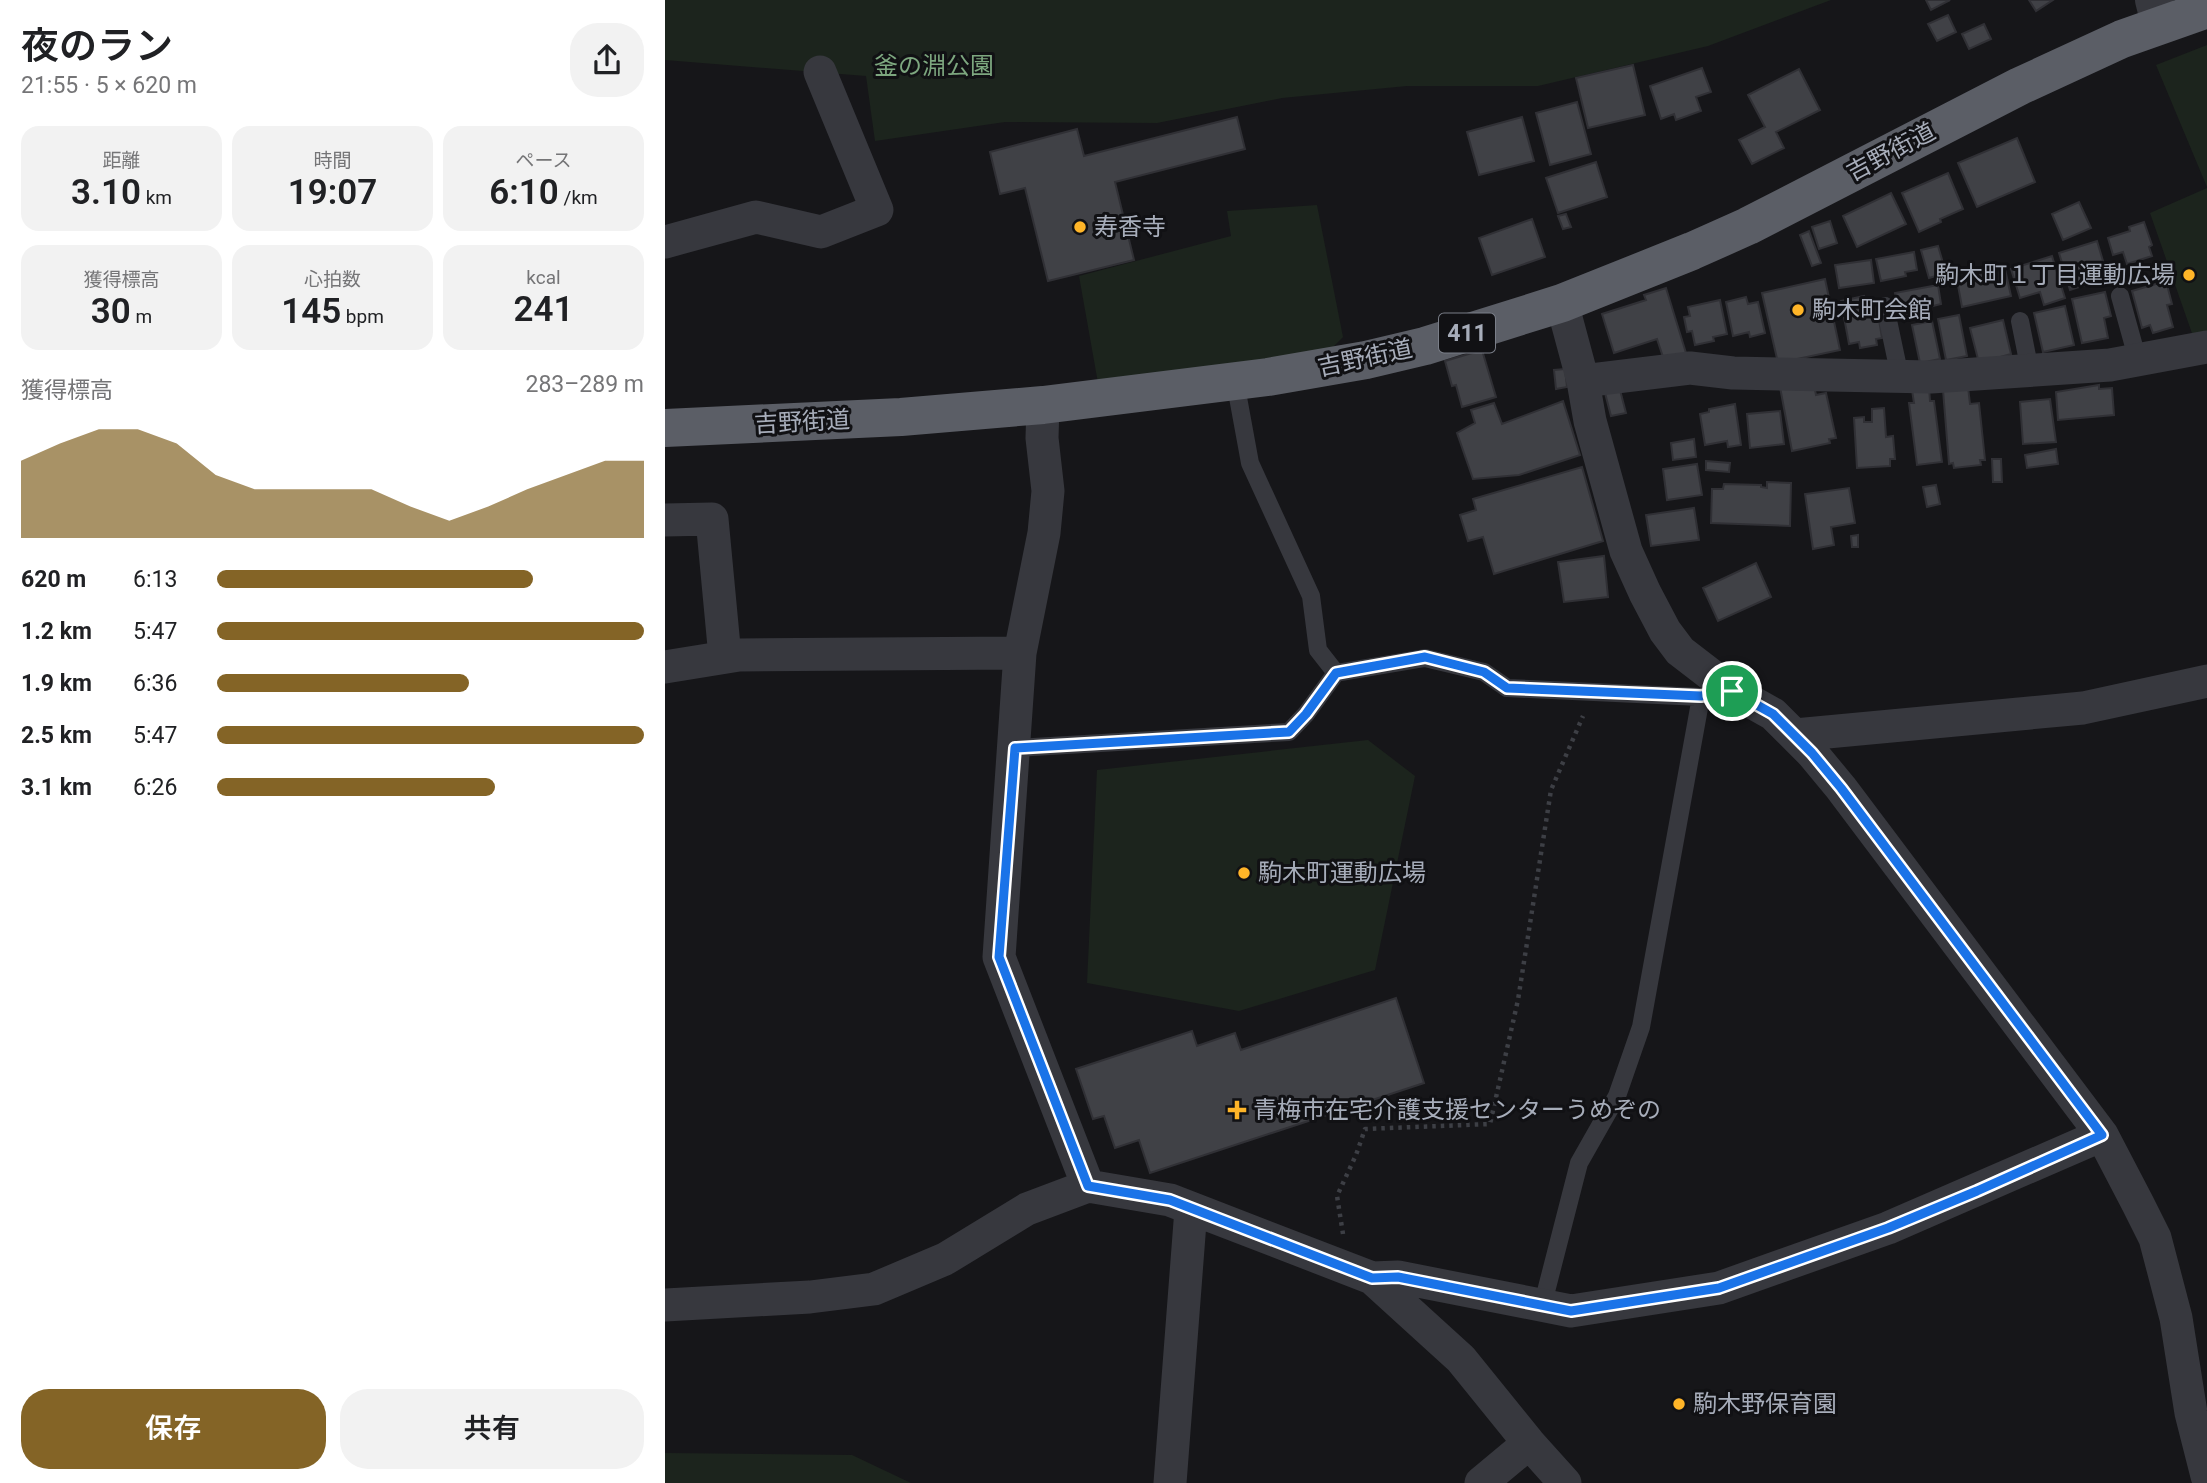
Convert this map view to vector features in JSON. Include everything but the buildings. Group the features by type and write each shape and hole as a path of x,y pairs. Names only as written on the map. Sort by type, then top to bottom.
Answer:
{"highway":[{"name":"吉野街道","path":"665,428 901,418 1043,405 1317,369 1469,333 1562,303 1748,226 2157,12 2207,9"}],"street":[{"path":"665,242 756,216 821,232 877,210 820,72"},
{"path":"1562,303 1583,381 1590,421 1626,551 1665,631 1716,694 1773,714 1841,788 2102,1135 2155,1238 2199,1412 2207,1476"},
{"path":"1583,381 1690,369 1733,373 1931,377 2030,371 2138,360 2207,347"},
{"path":"1043,405 1042,438 1048,491 1045,523 1020,653 999,957 1088,1186"},
{"path":"665,520 712,520 725,657"},
{"path":"665,667 740,655 1020,653"},
{"path":"1794,734 2083,708 2207,681"},
{"path":"1372,1278 1398,1277 1571,1311 1719,1288 1888,1228 2102,1135"},
{"path":"665,1306 810,1297 874,1289 945,1259 1027,1209 1088,1186 1170,1200 1372,1278 1461,1359 1565,1483"},
{"path":"1170,1483 1191,1209"},
{"path":"1481,1483 1529,1443"}],"lane":[{"path":"2120,296 2138,360"},
{"path":"1885,306 1900,377"},
{"path":"2020,321 2030,371"},
{"path":"1235,381 1250,463 1311,596 1318,650 1336,673"},
{"path":"1015,748 1289,732 1336,673 1425,657 1484,672 1507,688 1716,694 1640,1027 1617,1096 1579,1163 1542,1307"}],"path":[{"path":"1327,1260 1344,1238 1338,1196 1364,1129 1490,1124 1518,1000 1551,790 1593,692"}],"green space":[{"name":"釜の淵公園","path":"665,0 1831,0 1708,46 1538,86 1407,86 1282,98 1157,123 1005,122 875,141 866,76 665,60"},
{"path":"2207,45 2207,187 2156,65"},
{"name":"駒木町１丁目運動広場","path":"2207,188 2207,337 2194,339 2150,213"},
{"path":"1317,205 1343,337 1330,350 1098,383 1079,276 1231,236 1227,211"},
{"name":"駒木町運動広場","path":"1368,740 1415,776 1375,970 1239,1011 1087,983 1097,770"},
{"path":"665,1453 852,1455 911,1483 665,1483"}],"place":[{"name":"寿香寺","path":"1080,227"},
{"name":"駒木町１丁目運動広場","path":"2189,275"},
{"name":"駒木町会館","path":"1798,310"},
{"name":"駒木町運動広場","path":"1244,873"},
{"name":"青梅市在宅介護支援センターうめぞの","path":"1237,1110"},
{"name":"駒木野保育園","path":"1679,1404"}],"route":[{"path":"1425,657 1484,672 1507,688 1701,696 1732,691 1773,714 1812,753 2102,1135 1888,1228 1761,1275 1719,1288 1571,1311 1398,1277 1372,1278 1170,1200 1088,1186 999,957 1015,748 1289,732 1336,673 1425,657"}]}
